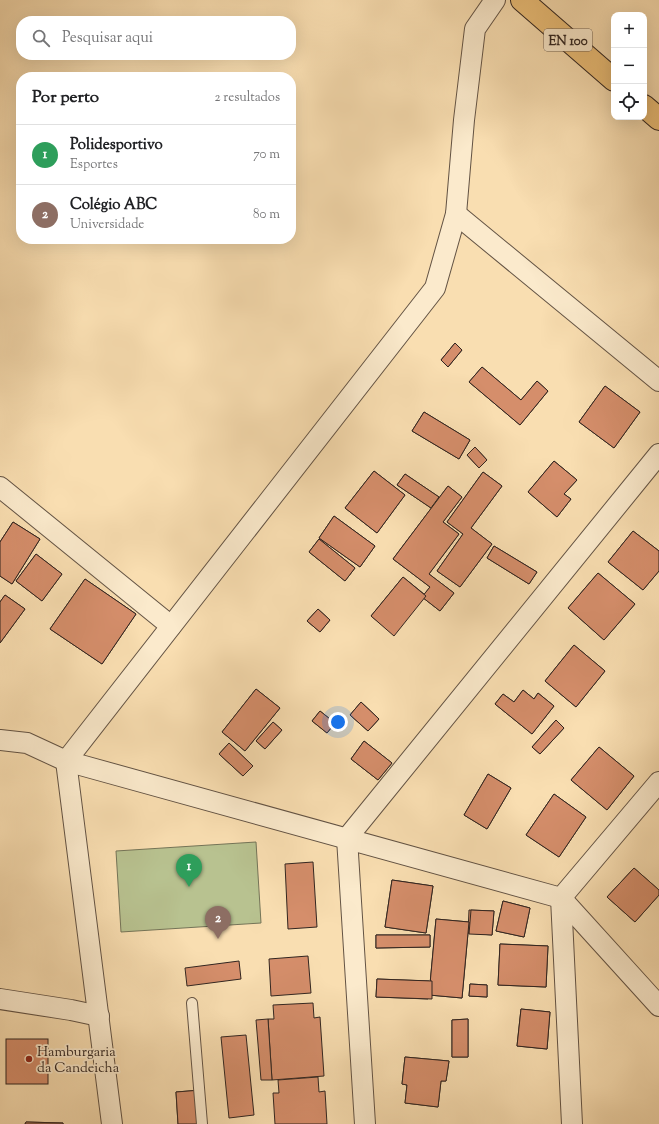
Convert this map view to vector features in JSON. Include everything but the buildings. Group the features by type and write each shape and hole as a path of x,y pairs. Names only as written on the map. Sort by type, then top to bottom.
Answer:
{"main road":[{"name":"EN 100","path":"522,0 611,77"},
{"path":"647,109 659,119"}],"street":[{"path":"112,1124 66,761 435,288 456,214 464,120 475,29 495,0"},
{"path":"456,214 659,381"},
{"path":"365,1124 347,838 659,454"},
{"path":"0,487 170,626"},
{"path":"0,740 27,743 66,761 561,898 659,1006"},
{"path":"572,1124 561,898 659,782"},
{"path":"0,1000 71,1010 99,1016"}],"lane":[{"path":"192,1003 202,1124"}],"green space":[{"path":"256,842 261,923 121,932 116,851"}],"place":[{"name":"Polidesportivo","path":"189,887"},
{"name":"Colégio ABC","path":"218,939"},
{"name":"Hamburgaria da Candeicha","path":"29,1059"}]}
